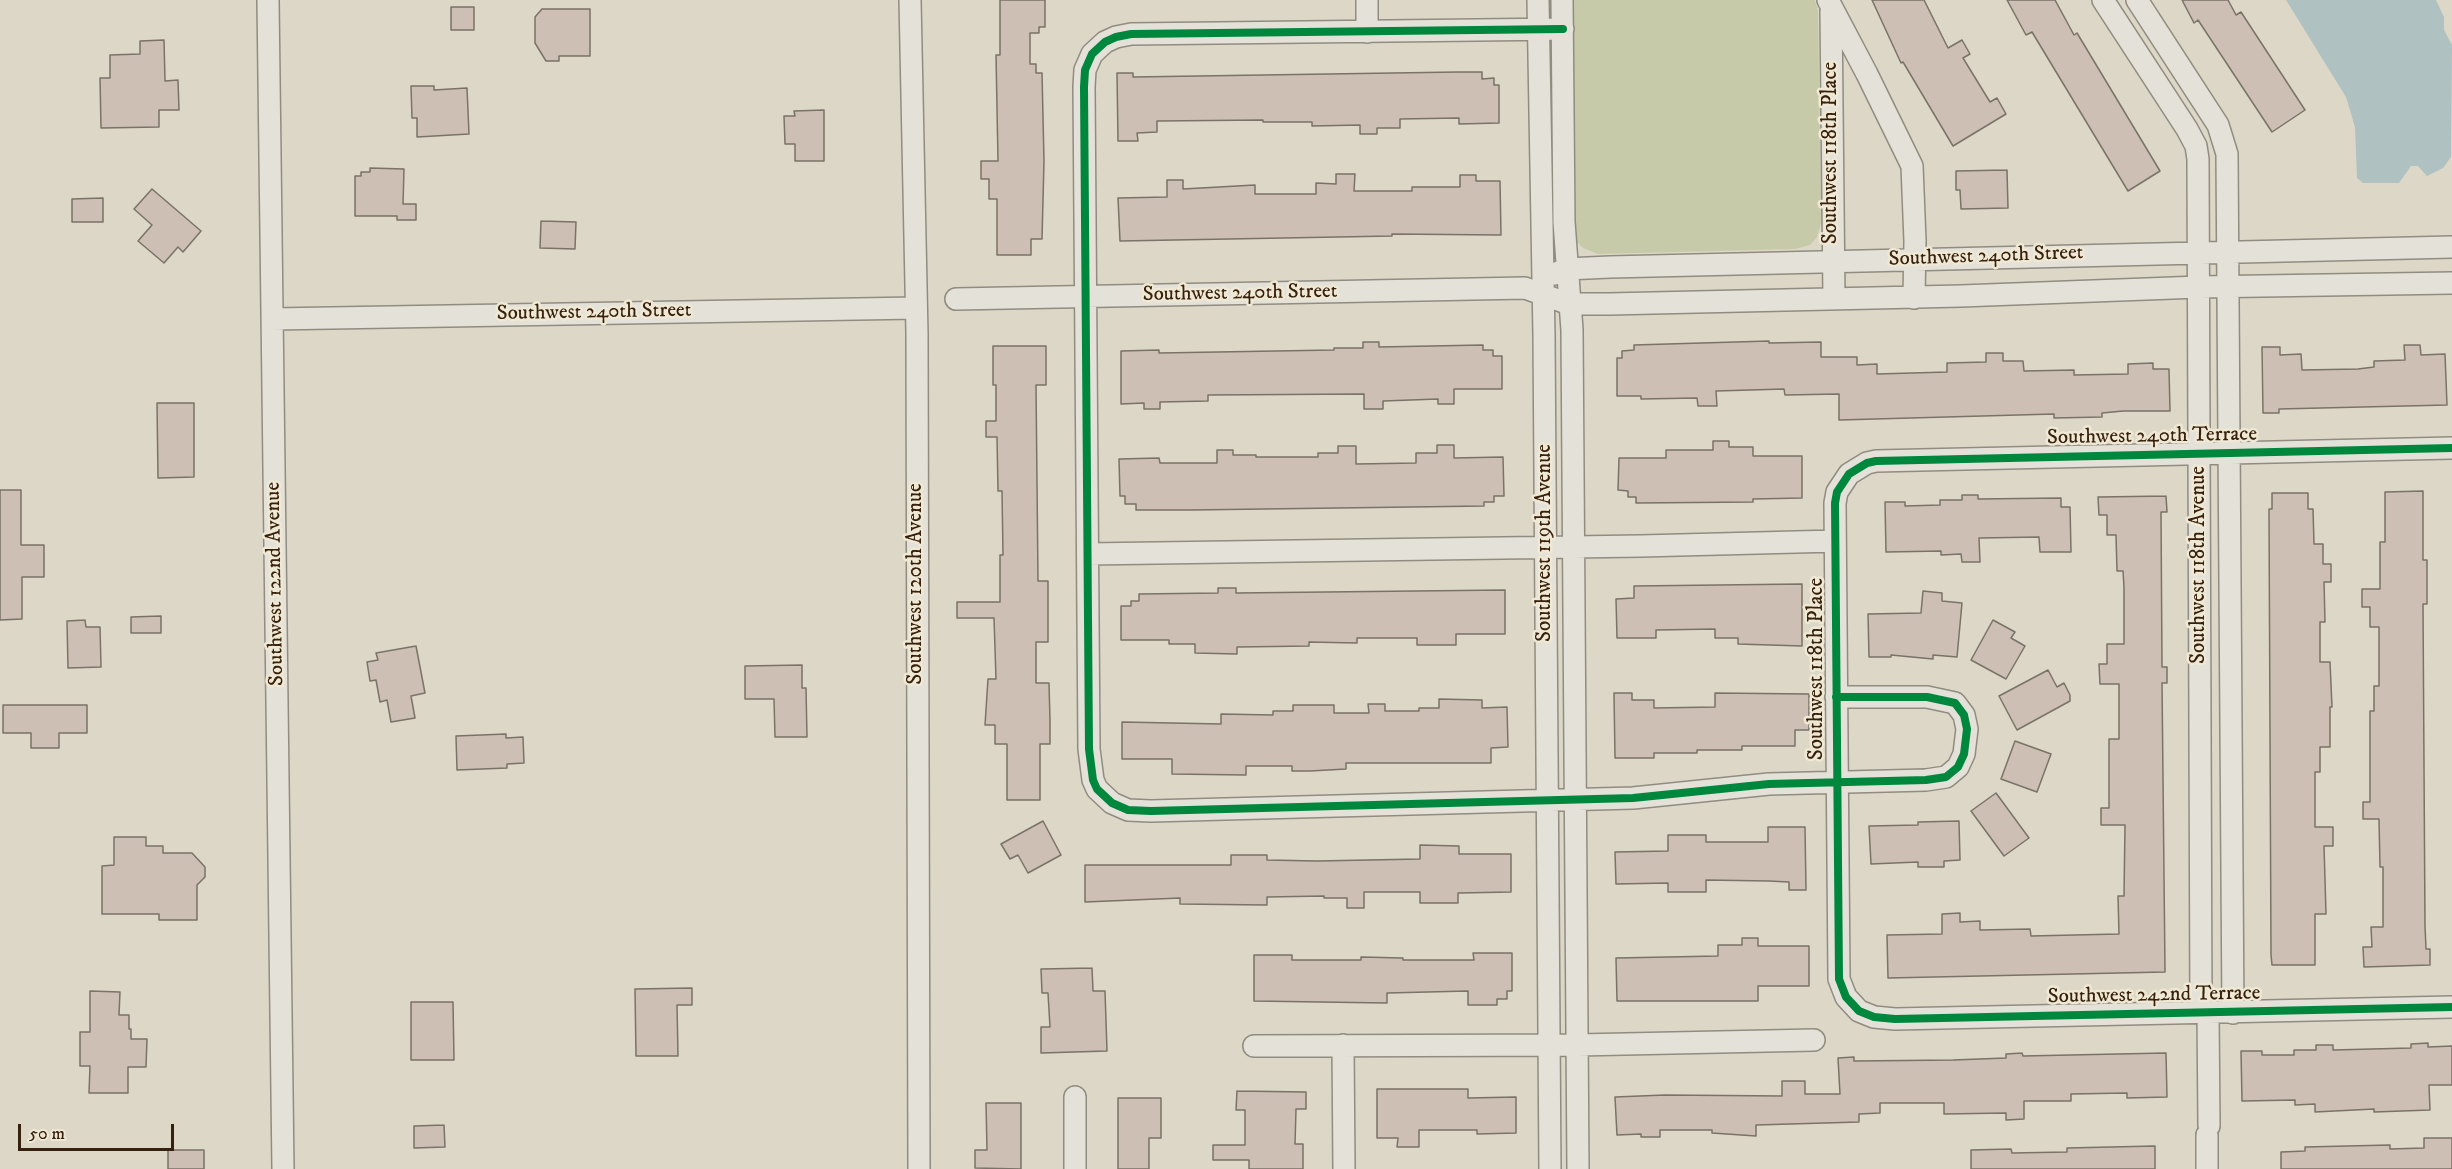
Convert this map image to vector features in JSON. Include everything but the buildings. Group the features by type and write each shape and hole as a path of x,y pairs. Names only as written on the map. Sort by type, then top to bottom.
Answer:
{"street":[{"name":"Southwest 122nd Avenue","path":"268,0 284,1169"},
{"name":"Southwest 120th Avenue","path":"910,0 916,308 919,1169"},
{"path":"1367,0 1367,32"},
{"name":"Southwest 119th Avenue","path":"1538,0 1537,288 1546,547 1550,1169"},
{"path":"1562,0 1566,269 1572,330 1578,1169"},
{"name":"Southwest 118th Avenue","path":"2103,0 2196,146 2198,166 2207,1169"},
{"name":"Southwest 118th Avenue","path":"2138,0 2212,115 2224,140 2228,173 2233,1013"},
{"name":"Southwest 118th Place","path":"1829,4 1868,74 1912,166 1914,298"},
{"name":"Southwest 118th Place","path":"1829,4 1834,299"},
{"path":"1563,29 1131,34 1116,37 1098,48 1087,63 1084,77 1089,760 1093,780 1097,789 1112,803 1128,810 1151,811 1642,797 1769,784 1926,780 1946,777 1962,761 1967,729 1964,715 1958,706 1950,701 1927,697 1836,697"},
{"path":"1832,88 1838,79 1847,73 1868,74"},
{"name":"Southwest 240th Street","path":"1537,288 1566,269 2228,250 2452,247"},
{"name":"Southwest 240th Street","path":"956,298 1537,288 1569,304 1914,298 2228,286 2452,283"},
{"name":"Southwest 240th Street","path":"273,319 916,308"},
{"name":"Southwest 240th Terrace","path":"1854,470 1872,461 1887,460 2452,448"},
{"name":"Southwest 118th Place","path":"1854,470 1837,492 1836,697 1839,979 1846,997 1859,1011"},
{"path":"1088,554 1836,541"},
{"name":"Southwest 242nd Terrace","path":"1859,1011 1874,1017 1895,1019 2452,1007"},
{"path":"1254,1046 1578,1045 1815,1040"},
{"path":"1343,1046 1344,1169"},
{"path":"1075,1097 1075,1169"}],"green space":[{"path":"1569,0 1815,0 1818,11 1821,223 1817,237 1810,245 1795,249 1598,254 1583,248 1577,242 1572,228"}],"shaded area":[{"path":"2286,0 2436,0 2444,17 2444,30 2452,45 2451,157 2443,168 2427,176 2418,166 2411,166 2399,183 2363,183 2357,178 2355,127 2346,97"}],"cycle path":[{"path":"1563,29 1131,34 1105,42 1092,54 1085,70 1084,87 1089,749 1093,780 1097,789 1112,803 1128,810 1151,811 1633,798 1769,784 1926,780 1946,777 1958,767 1964,754 1967,729 1964,715 1955,703 1927,697 1836,697"},
{"path":"2452,448 1876,461 1867,463 1849,474 1837,492 1835,503 1839,979 1846,997 1859,1011 1874,1017 1895,1019 2452,1007"}]}
